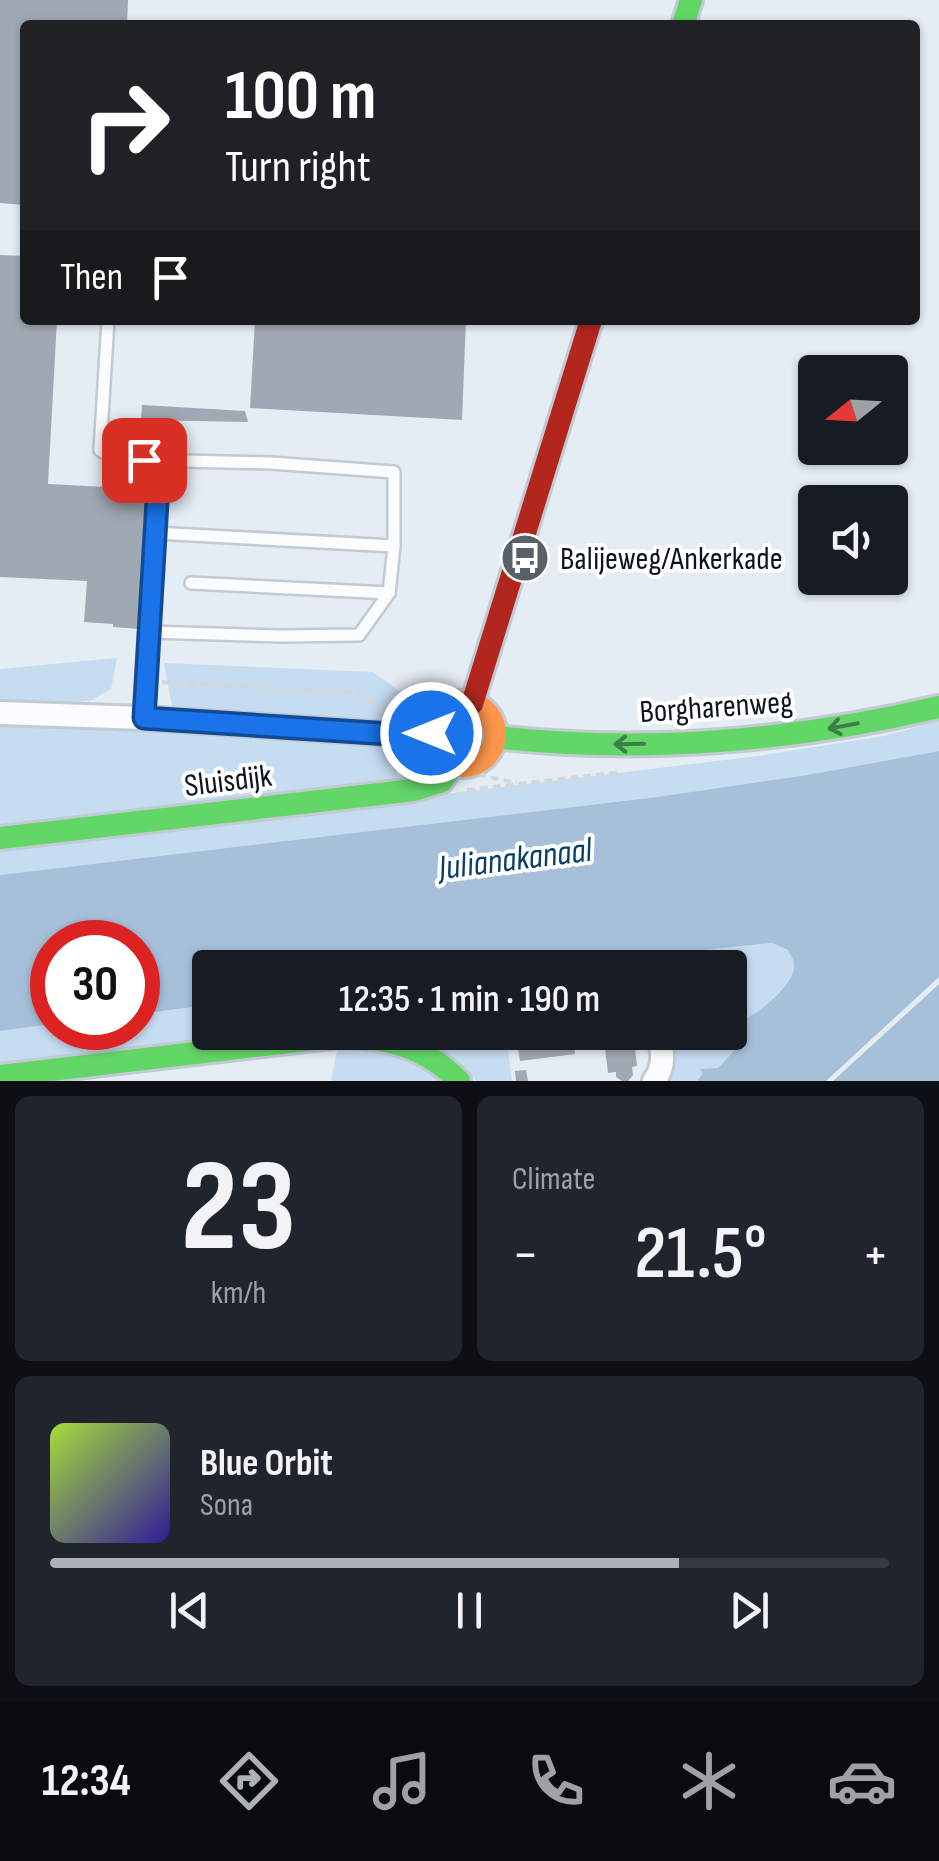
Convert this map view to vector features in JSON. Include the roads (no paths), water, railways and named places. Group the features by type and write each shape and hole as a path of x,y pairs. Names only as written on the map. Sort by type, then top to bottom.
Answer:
{"street":[{"path":"472,704 589,325"},
{"path":"459,703 472,704 482,709 494,726 487,756 463,765 442,758 436,752 431,733 434,722 444,709 459,703"},
{"name":"Borgharenweg","path":"494,738 550,744 685,743 808,732 939,707"},
{"path":"0,713 431,733"},
{"name":"Sluisdijk","path":"0,838 414,790 437,784 463,765"},
{"path":"0,1076 221,1050"},
{"path":"417,1050 460,1081"},
{"path":"654,1081 661,1072 662,1050"}],"lane":[{"path":"108,325 100,450 112,458 394,472 394,546 389,593 359,635 149,632"},
{"path":"144,460 158,485 144,718"},
{"path":"155,533 394,546"},
{"path":"191,583 389,593"}],"water":[{"name":"Julianakanaal","path":"939,751 939,977 826,1081 697,1081 701,1069 718,1068 735,1050 747,1050 747,1018 782,990 793,973 788,950 772,943 704,950 192,950 192,1007 160,1011 160,920 30,920 30,1027 0,1031 0,875 657,797"},
{"path":"939,984 939,1081 833,1081"}],"place":[{"name":"Balijeweg/Ankerkade","path":"525,558"}]}
